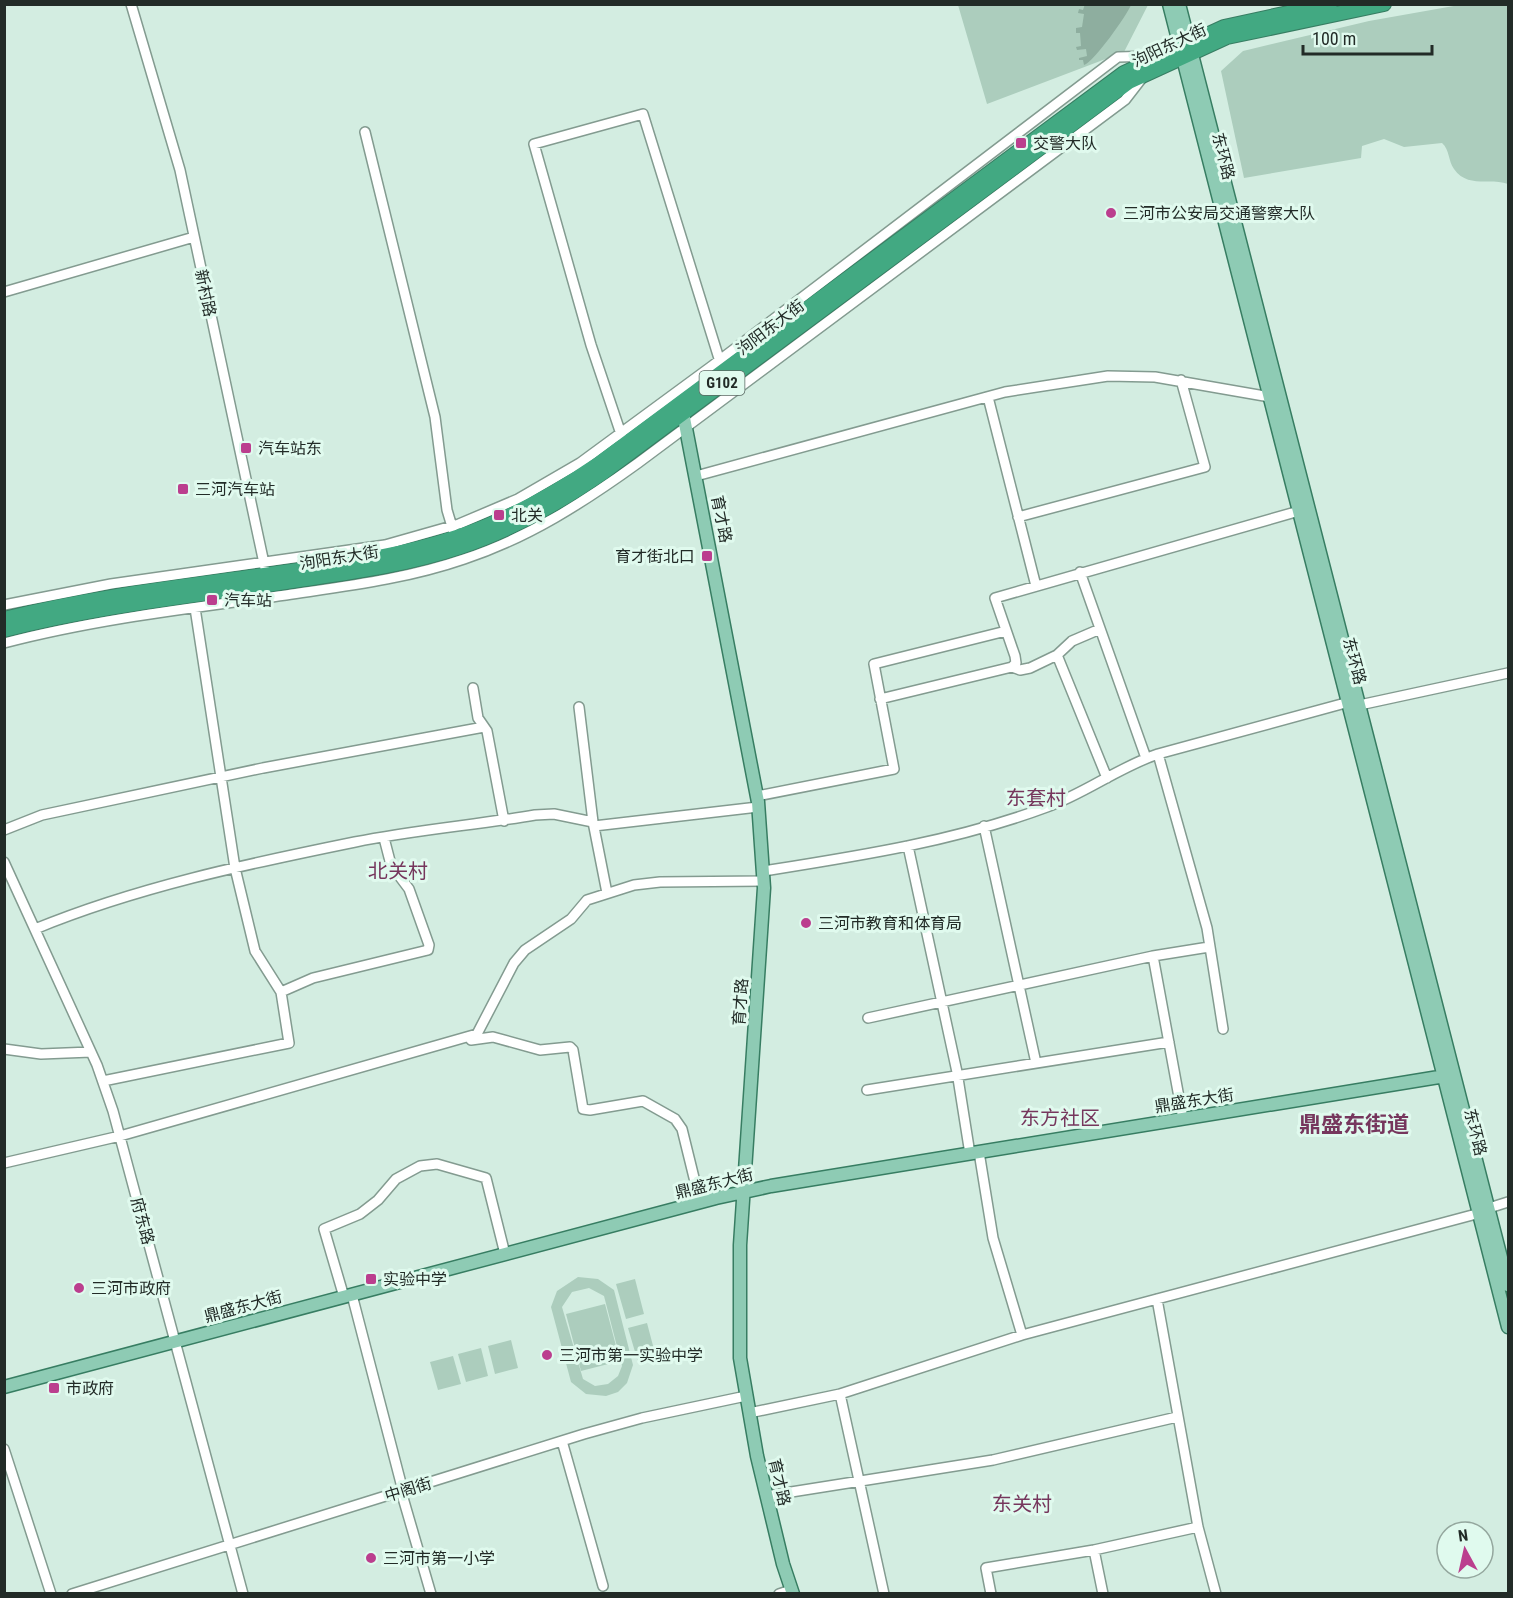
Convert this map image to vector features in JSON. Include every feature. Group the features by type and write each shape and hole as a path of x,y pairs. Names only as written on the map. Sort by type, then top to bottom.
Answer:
{"highway":[{"name":"泃阳东大街","path":"4,630 137,604 266,574 398,564 484,538 537,513 581,488 684,420 1058,132 1118,89 1224,27 1330,4"},
{"name":"泃阳东大街","path":"4,619 135,594 377,558 454,532 481,529 550,495 721,365 1113,80 1157,56 1227,37 1384,4"}],"main road":[{"name":"东环路","path":"1168,4 1185,49 1484,1210 1509,1327"},
{"name":"东环路","path":"1179,4 1185,49 1270,397 1353,705 1444,1076 1509,1285"},
{"name":"育才路","path":"684,420 758,802 764,876 743,1192 738,1296 740,1358 766,1496 788,1592"},
{"name":"鼎盛东大街","path":"4,1387 743,1192 1444,1076"}],"street":[{"name":"新村路","path":"131,4 180,170 266,574"},
{"path":"622,439 591,345 534,144 643,114 721,365"},
{"path":"365,132 435,417 445,499 454,532"},
{"path":"4,292 194,237"},
{"path":"696,476 988,397 1107,376 1133,375 1181,380 1270,397"},
{"path":"1018,517 1205,468 1181,380"},
{"path":"988,397 1036,586"},
{"path":"4,643 195,609 381,580 445,565 489,550 543,525 588,499 684,420"},
{"path":"1012,667 1016,663 1015,656 995,598 1299,511"},
{"path":"1080,572 1146,758"},
{"path":"4,605 111,584 266,574"},
{"path":"103,1081 289,1043 281,992 255,951 236,868 195,609"},
{"path":"880,699 1012,667 1030,668 1057,655 1072,641 1100,629"},
{"path":"35,929 80,910 236,868 384,838 554,814 593,824 758,802 894,769 874,664 1006,631"},
{"path":"1057,655 1107,778"},
{"path":"4,1163 120,1136 466,1039 477,1034 483,1026 514,963 525,950 571,919 587,900 607,892 660,882 764,876 908,846 1048,807 1158,754 1353,705 1509,673"},
{"path":"473,688 478,718 484,727 504,821"},
{"path":"579,707 593,824 607,892"},
{"path":"4,830 42,815 484,727"},
{"path":"1158,754 1207,928 1223,1029"},
{"path":"984,826 1036,1063"},
{"path":"281,992 313,978 428,950 429,945 409,889 393,869 384,838"},
{"path":"908,846 993,1238 1022,1335"},
{"name":"府东路","path":"4,862 103,1081 120,1136 243,1593"},
{"path":"868,1018 1019,984 1209,946"},
{"path":"1153,956 1183,1119"},
{"path":"466,1039 493,1037 540,1050 570,1047 573,1050 583,1108 590,1110 643,1101 675,1119 682,1129 700,1202"},
{"path":"867,1090 1169,1042"},
{"path":"4,1049 41,1054 91,1052"},
{"path":"431,1593 348,1296 324,1229 360,1214 378,1200 396,1179 420,1166 437,1164 486,1178 505,1254"},
{"path":"749,1413 840,1394 1022,1335 1509,1202"},
{"path":"1157,1299 1198,1527 1216,1593"},
{"path":"840,1394 884,1593"},
{"name":"中阁街","path":"72,1593 562,1441 642,1418 746,1396"},
{"path":"766,1496 993,1460 1178,1417"},
{"path":"562,1441 603,1586"},
{"path":"4,1449 51,1593"},
{"path":"991,1593 986,1568 1094,1550 1198,1527"},
{"path":"1094,1550 1103,1593"}],"shaded area":[{"path":"1085,4 1131,5 1117,28 1084,65 1083,60 1079,58 1087,56 1086,49 1077,50 1076,47 1081,46 1080,33 1076,33 1076,28 1082,27 1084,14 1078,13 1079,9 1083,10"},
{"path":"1465,4 1508,5 1508,184 1466,179 1452,166 1442,143 1404,147 1384,139 1362,146 1361,158 1244,178 1221,71 1243,51 1369,21"},
{"path":"958,5 1148,5 1124,52 987,104"},
{"path":"578,1277 598,1279 614,1290 633,1365 627,1383 618,1392 606,1396 586,1394 571,1382 551,1307 557,1291","holes":["589,1288 604,1296 622,1366 618,1376 608,1384 595,1386 583,1379 562,1307 572,1292"]},
{"path":"635,1279 644,1314 626,1319 616,1284"},
{"path":"605,1304 620,1361 581,1371 566,1314"},
{"path":"647,1323 656,1357 638,1362 628,1328"},
{"path":"511,1340 518,1368 495,1374 488,1346"},
{"path":"481,1348 488,1376 466,1382 458,1354"},
{"path":"453,1356 461,1384 438,1390 430,1362"}],"place":[{"name":"交警大队","path":"1021,143"},
{"name":"三河市公安局交通警察大队","path":"1111,213"},
{"name":"汽车站东","path":"246,448"},
{"name":"三河汽车站","path":"183,489"},
{"name":"北关","path":"499,515"},
{"name":"育才街北口","path":"707,556"},
{"name":"汽车站","path":"212,600"},
{"name":"三河市教育和体育局","path":"806,923"},
{"name":"实验中学","path":"371,1279"},
{"name":"三河市政府","path":"79,1288"},
{"name":"三河市第一实验中学","path":"547,1355"},
{"name":"市政府","path":"54,1388"},
{"name":"三河市第一小学","path":"371,1558"}],"district":[{"name":"东套村","path":"1036,798"},
{"name":"北关村","path":"398,871"},
{"name":"东方社区","path":"1060,1118"},
{"name":"鼎盛东街道","path":"1354,1124"},
{"name":"东关村","path":"1022,1504"}]}
